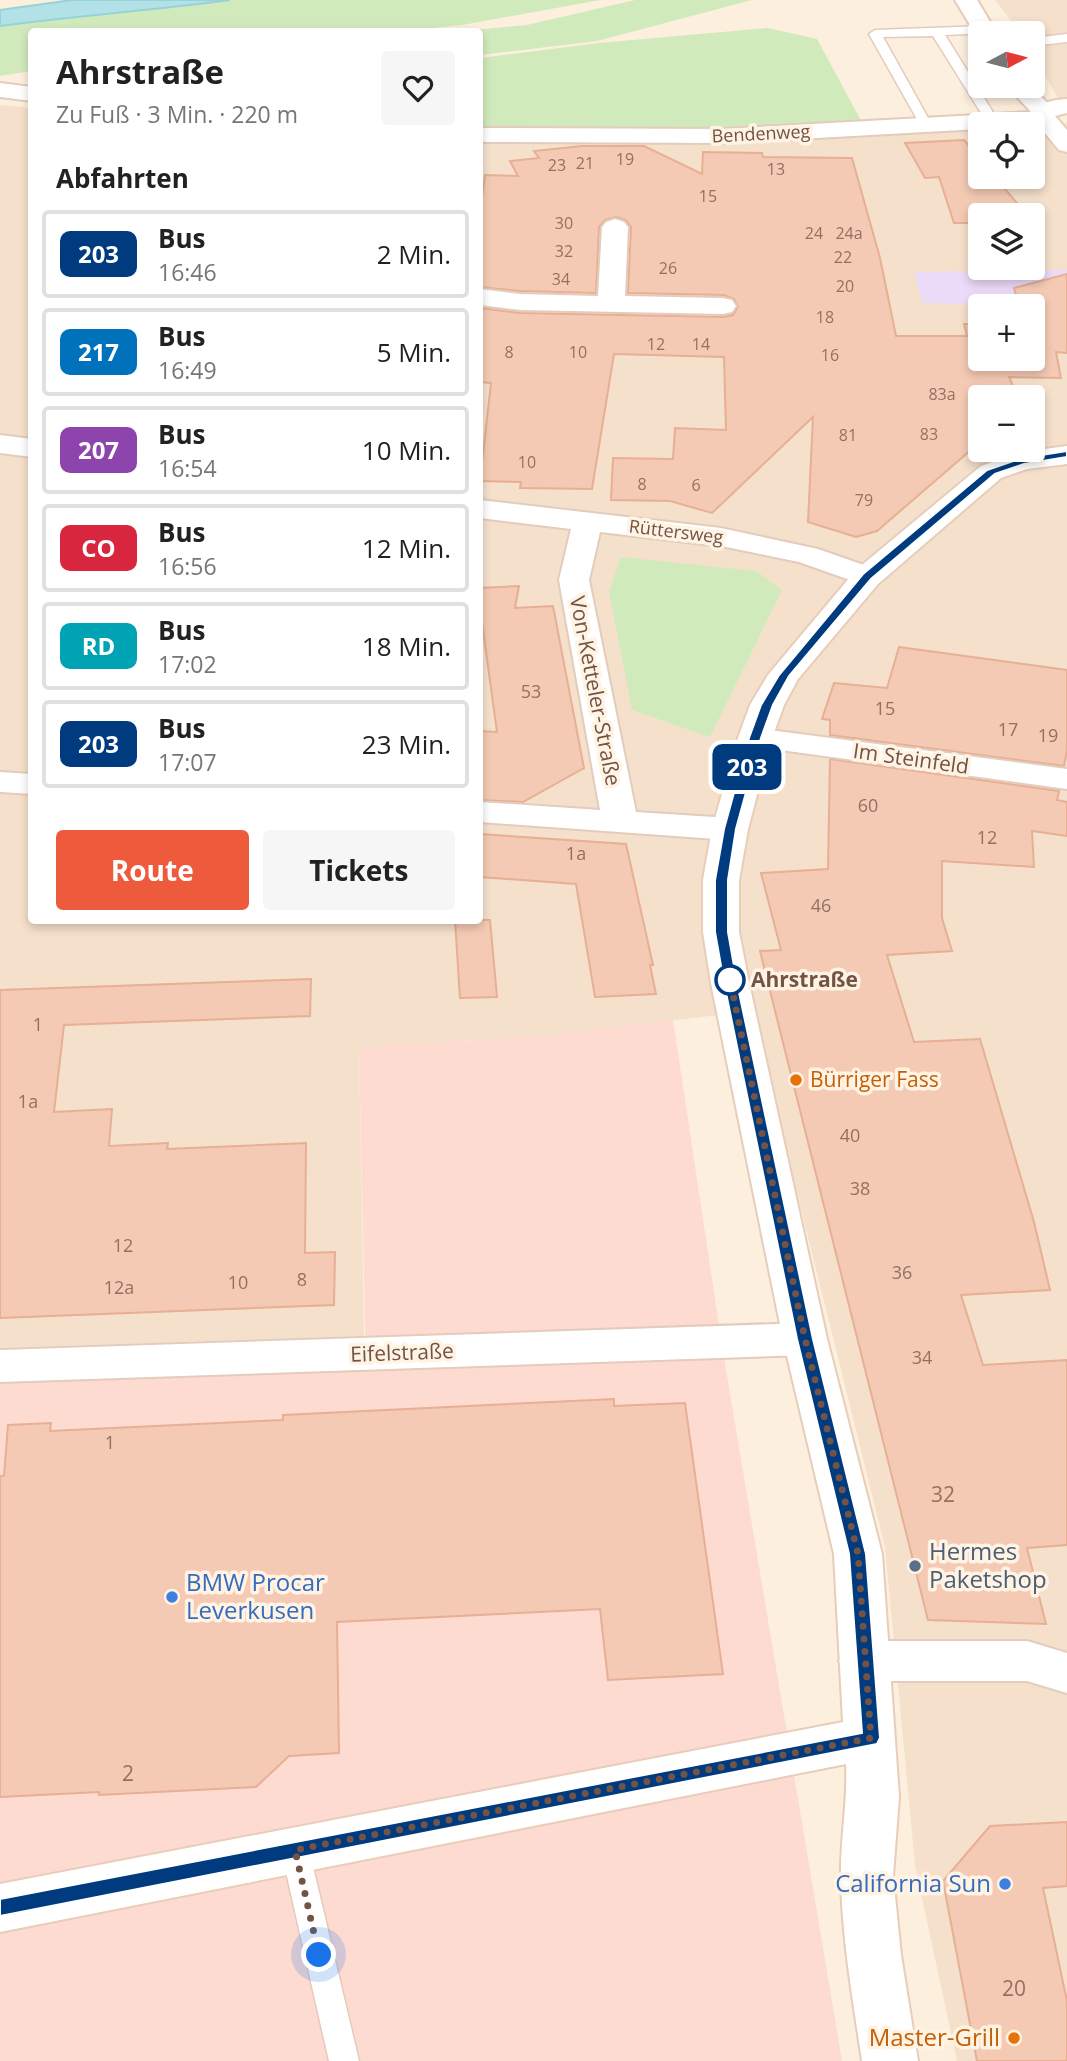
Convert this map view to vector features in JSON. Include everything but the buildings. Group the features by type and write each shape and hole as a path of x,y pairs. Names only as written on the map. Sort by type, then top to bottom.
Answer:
{"street":[{"path":"966,0 979,21"},
{"path":"0,90 28,93"},
{"path":"1029,98 1041,112"},
{"name":"Bendenweg","path":"1045,113 1067,106"},
{"path":"1045,117 1067,145"},
{"name":"Bendenweg","path":"483,135 723,136 968,123"},
{"path":"611,304 615,227"},
{"path":"483,296 520,302 723,306"},
{"path":"0,443 28,447"},
{"path":"890,2061 874,1955 867,1876 873,1797 858,1554 805,1339 721,932 721,880 730,829 755,738 767,705 785,675 867,577 991,472 1022,461 1067,454"},
{"name":"Rüttersweg","path":"483,509 720,537 807,555 867,577"},
{"name":"Von-Ketteler-Straße","path":"587,521 574,580 620,821"},
{"name":"Im Steinfeld","path":"755,738 1067,779"},
{"path":"0,782 28,784"},
{"path":"483,812 730,829"},
{"name":"Eifelstraße","path":"0,1366 805,1339"},
{"path":"864,1661 1027,1661 1067,1673"},
{"path":"0,1908 871,1738"}],"lane":[{"path":"937,32 987,112"},
{"path":"926,125 875,34 968,32"},
{"path":"1045,40 1067,38"},
{"path":"295,1850 344,2061"}],"shaded area":[{"path":"995,0 1067,0 1067,115 1045,75 1045,21 1012,21"},
{"path":"0,105 28,108 28,924 483,924 483,142 968,127 968,189 1045,189 1045,124 1067,123 1067,2061 957,2061 915,1865 885,1547 752,1011 544,1036 359,1047 364,1336 0,1348"},
{"path":"1045,270 1067,270 1067,326 1045,313 1045,294 968,294 968,304 922,303 915,272 968,271 968,280 1045,280"},
{"path":"673,1020 723,1352 842,2061 0,2061 0,1381 366,1368 359,1047 544,1036"}],"green space":[{"path":"230,0 600,0 433,28 28,28 28,71 0,76 0,26"},
{"path":"635,0 752,0 597,41 483,55 483,29 527,25"},
{"path":"768,28 817,39 864,126 710,132 483,131 483,58 599,43"},
{"path":"621,557 756,571 782,590 710,737 632,710 609,592"}],"water":[{"path":"72,0 230,0 0,26 0,10"}],"bus line":[{"name":"203","path":"0,1908 871,1738 858,1554 805,1339 730,983 721,932 721,880 730,829 755,738 767,705 785,675 867,577 991,472 1022,461 1067,455"}],"place":[{"name":"Ahrstraße","path":"730,980"},
{"name":"Bürriger Fass","path":"796,1080"},
{"name":"Hermes Paketshop","path":"915,1566"},
{"name":"BMW Procar Leverkusen","path":"172,1597"},
{"name":"California Sun","path":"1005,1884"},
{"name":"Master-Grill","path":"1014,2038"}],"route":[{"path":"319,1955 295,1850 871,1738 858,1554 805,1339 730,980"}]}
